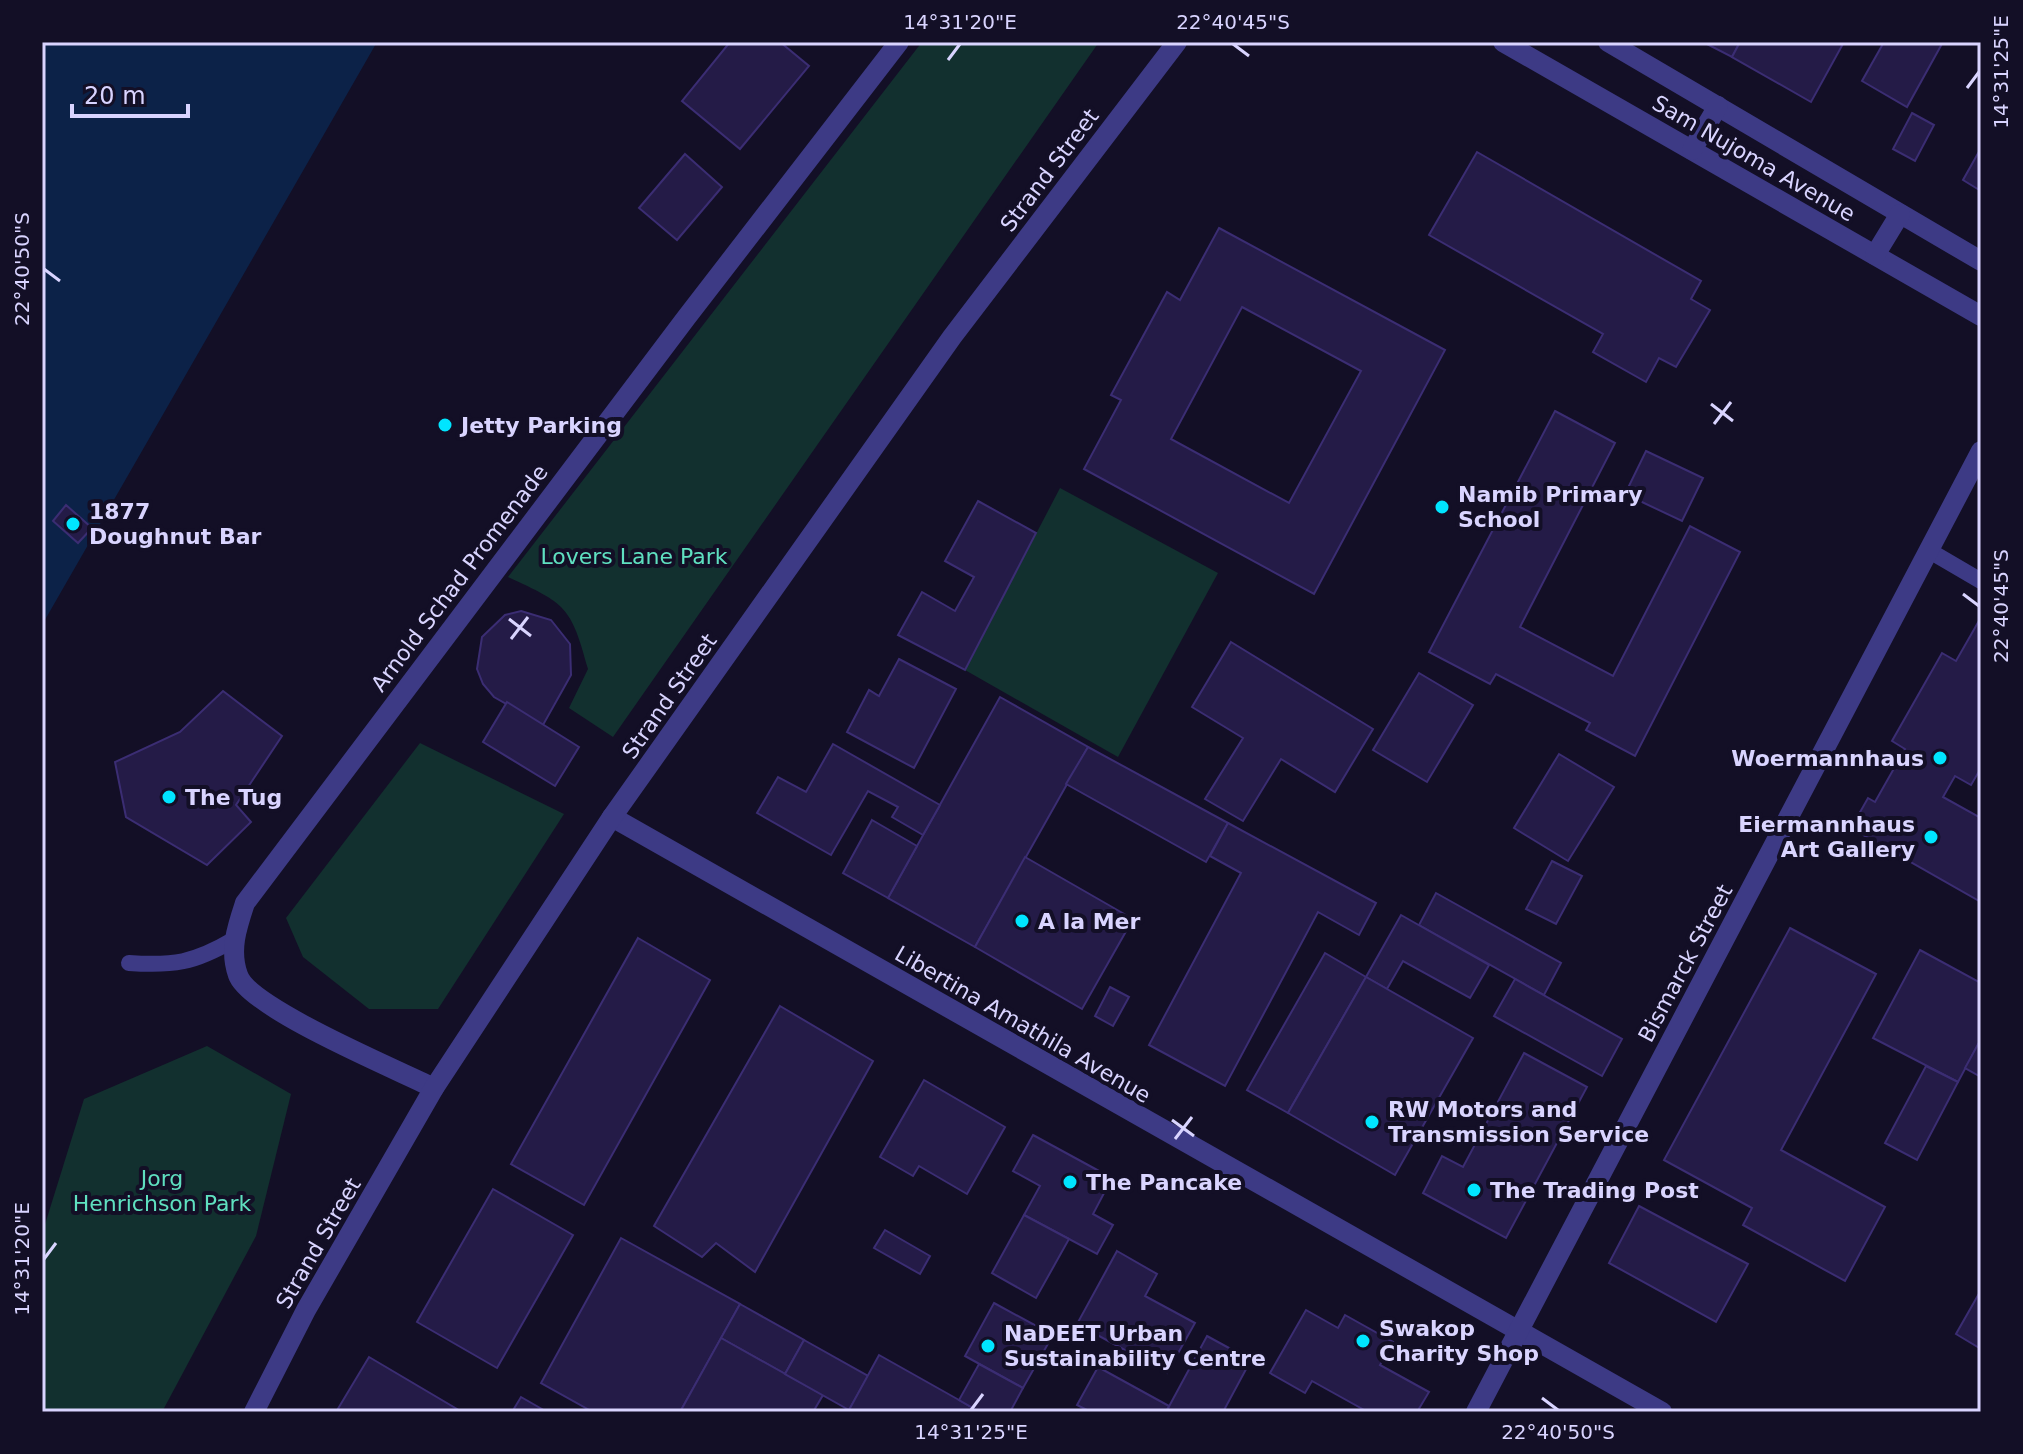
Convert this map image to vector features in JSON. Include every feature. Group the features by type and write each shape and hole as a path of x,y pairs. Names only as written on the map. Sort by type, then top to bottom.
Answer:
{"street":[{"name":"Arnold Schad Promenade","path":"434,1088 268,1007 238,978 233,940 245,903 657,355 899,42"},
{"name":"Strand Street","path":"254,1412 306,1310 434,1088 612,817 952,337 1177,42"},
{"name":"Sam Nujoma Avenue","path":"1503,42 1981,316"},
{"name":"Sam Nujoma Avenue","path":"1608,42 1981,261"},
{"path":"1692,150 1718,106"},
{"path":"1875,255 1900,214"},
{"name":"Bismarck Street","path":"1476,1412 1981,451"},
{"name":"Libertina Amathila Avenue","path":"612,817 1519,1334 1662,1412"}],"lane":[{"path":"1928,550 1981,581"},
{"path":"129,963 169,966 203,958 233,940"}],"green space":[{"name":"Lovers Lane Park","path":"922,42 1099,42 613,737 569,708 588,669 571,619 554,601 508,577"},
{"path":"1060,488 1218,573 1118,757 965,670"},
{"path":"420,743 564,814 438,1009 369,1009 303,957 286,918"},
{"name":"Jorg Henrichson Park","path":"207,1046 291,1094 256,1236 162,1412 42,1412 42,1234 84,1099"}],"water":[{"path":"42,42 377,42 42,625"}],"building":[{"path":"730,42 780,42 809,66 740,149 682,101"},
{"path":"1703,42 1740,42 1732,57"},
{"path":"1740,42 1844,42 1811,102 1732,57"},
{"path":"1884,42 1943,42 1907,107 1862,81"},
{"path":"1912,113 1934,125 1915,161 1893,149"},
{"path":"1981,148 1981,191 1963,180"},
{"path":"1477,152 1701,281 1691,299 1710,310 1676,367 1659,358 1646,382 1593,352 1603,334 1429,235"},
{"path":"685,154 722,187 677,240 639,208"},
{"path":"1219,228 1445,350 1314,594 1084,469 1121,400 1111,395 1167,292 1180,300","holes":["1242,307 1361,371 1289,503 1171,439"]},
{"path":"1555,411 1615,443 1520,627 1613,676 1690,526 1740,552 1635,756 1586,730 1590,723 1496,674 1490,684 1429,652"},
{"path":"1646,451 1703,478 1682,521 1625,494"},
{"path":"978,501 1036,533 965,670 898,635 922,592 955,611 974,577 945,561"},
{"name":"1877 Doughnut Bar","path":"66,505 92,528 78,543 53,521"},
{"path":"521,611 551,620 570,644 571,675 543,725 494,697 483,684 477,669 482,637 505,615"},
{"name":"Woermannhaus","path":"1980,619 1981,768 1971,785 1955,776 1943,797 1981,818 1981,902 1851,828 1868,798 1875,802 1905,749 1892,741 1942,653 1956,661"},
{"path":"1231,642 1373,729 1335,792 1281,759 1243,821 1205,799 1243,738 1192,707"},
{"path":"899,659 956,689 914,768 847,732 869,690 879,696"},
{"path":"1419,673 1473,705 1427,782 1373,750"},
{"path":"223,691 282,736 236,805 251,822 207,865 126,817 115,762 180,732"},
{"path":"1000,697 1088,747 975,947 888,898"},
{"path":"507,702 579,747 555,786 483,742"},
{"path":"833,744 940,805 923,835 892,817 898,807 868,791 831,855 757,813 778,777 806,792"},
{"path":"1088,747 1228,823 1206,862 1066,784"},
{"path":"1559,754 1614,787 1568,861 1514,828"},
{"path":"872,820 917,846 888,898 843,873"},
{"path":"1228,823 1376,903 1359,935 1318,912 1225,1086 1149,1045 1241,873 1210,856"},
{"path":"1025,857 1133,919 1082,1009 975,947"},
{"path":"1552,861 1582,876 1556,924 1526,909"},
{"path":"1436,893 1561,963 1544,995 1419,925"},
{"path":"1401,915 1489,965 1470,998 1403,961 1387,989 1366,977"},
{"path":"1790,928 1876,974 1781,1150 1885,1207 1845,1281 1743,1225 1752,1208 1664,1160"},
{"path":"638,938 710,980 584,1205 511,1164"},
{"path":"1920,950 1981,983 1981,1039 1958,1082 1873,1038"},
{"path":"1325,953 1366,977 1288,1113 1247,1090"},
{"path":"1366,977 1473,1038 1395,1175 1288,1113"},
{"path":"1515,979 1622,1039 1602,1076 1494,1016"},
{"path":"1110,987 1129,997 1113,1026 1095,1016"},
{"path":"780,1006 873,1061 755,1272 716,1243 702,1257 654,1226"},
{"path":"1981,1039 1981,1077 1965,1068"},
{"path":"1524,1053 1587,1087 1506,1238 1423,1193 1442,1156 1463,1167"},
{"path":"1926,1066 1958,1082 1917,1160 1885,1143"},
{"path":"924,1080 1005,1127 967,1194 919,1166 913,1176 880,1157"},
{"path":"1033,1135 1112,1178 1093,1214 1113,1225 1097,1254 1024,1215 1040,1186 1013,1171"},
{"path":"493,1189 573,1235 497,1368 417,1322"},
{"path":"1639,1206 1748,1264 1716,1322 1609,1263"},
{"path":"1024,1215 1069,1239 1036,1298 992,1273"},
{"path":"885,1230 930,1256 920,1274 874,1248"},
{"path":"621,1238 740,1304 680,1412 593,1412 541,1383"},
{"path":"1117,1251 1157,1274 1145,1296 1195,1323 1167,1373 1077,1324"},
{"path":"1981,1290 1981,1349 1956,1334"},
{"path":"994,1303 1053,1335 1023,1388 965,1356"},
{"path":"740,1304 804,1340 785,1374 721,1338"},
{"path":"1306,1310 1338,1328 1345,1315 1393,1342 1380,1365 1429,1392 1417,1412 1368,1412 1312,1381 1305,1393 1270,1373"},
{"path":"1207,1336 1251,1360 1223,1412 1166,1412"},
{"path":"721,1338 823,1395 813,1412 680,1412"},
{"path":"804,1340 868,1376 849,1410 785,1374"},
{"path":"879,1355 959,1400 980,1412 849,1410"},
{"path":"369,1357 462,1412 336,1412"},
{"path":"979,1364 1023,1388 1010,1412 980,1412 959,1400"},
{"path":"1098,1367 1169,1406 1166,1412 1091,1412 1077,1405"},
{"path":"521,1397 547,1412 512,1412"}],"place":[{"name":"Jetty Parking","path":"445,425"},
{"name":"Namib Primary School","path":"1442,507"},
{"name":"1877 Doughnut Bar","path":"73,524"},
{"name":"Woermannhaus","path":"1940,758"},
{"name":"The Tug","path":"169,797"},
{"name":"Eiermannhaus Art Gallery","path":"1931,837"},
{"name":"A la Mer","path":"1022,921"},
{"name":"RW Motors and Transmission Service","path":"1372,1122"},
{"name":"The Pancake","path":"1070,1182"},
{"name":"The Trading Post","path":"1474,1190"},
{"name":"Swakop Charity Shop","path":"1363,1341"},
{"name":"NaDEET Urban Sustainability Centre","path":"988,1346"}]}
